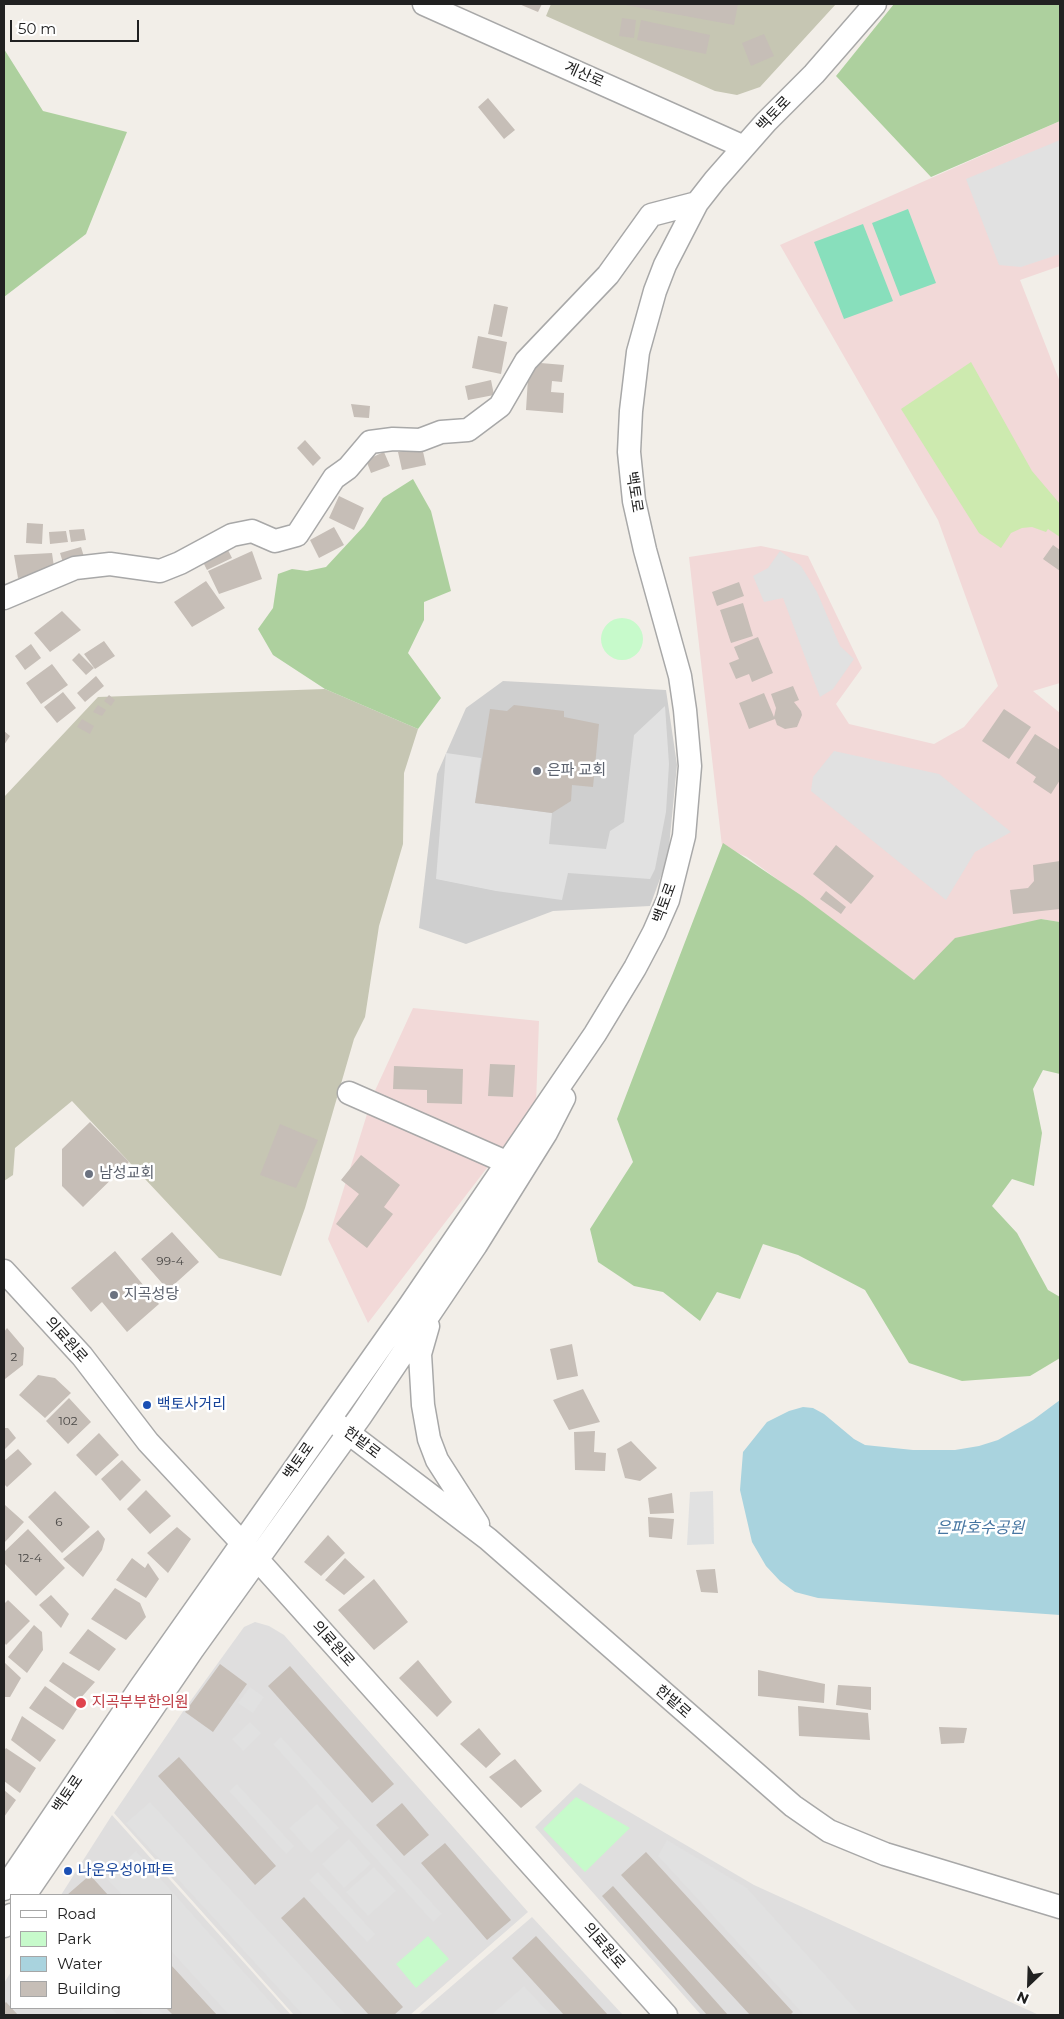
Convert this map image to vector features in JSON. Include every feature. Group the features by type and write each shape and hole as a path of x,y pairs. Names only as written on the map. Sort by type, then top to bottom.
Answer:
{"street":[{"name":"계산로","path":"424,4 744,147"},
{"name":"백토로","path":"26,1894 257,1559 348,1433 441,1298 514,1168 635,968 654,932 668,900 685,827 690,766 686,710 680,676 645,550 628,452 638,352 655,291 665,265 697,203 766,122 814,74 875,4"},
{"path":"4,598 75,568 110,564 160,571 180,563 232,535 252,531 275,541 297,535 334,478 348,468 370,442 393,439 420,440 441,432 468,430 500,406 526,361 608,275 651,215 697,203"},
{"path":"350,1093 514,1168"},
{"name":"백토로","path":"4,1889 329,1418 410,1305 514,1168"},
{"name":"의료원로","path":"4,1271 82,1356 148,1442 242,1542 666,2015"},
{"path":"441,1298 425,1334 420,1354 423,1405 429,1439 437,1460 488,1539"},
{"name":"한밭로","path":"329,1418 488,1539 793,1806 829,1831 885,1854 1060,1907"}],"shaded area":[{"path":"551,4 836,4 760,87 737,95 715,91 546,16"},
{"path":"1060,121 1060,266 1020,280 1060,382 1060,683 1033,691 1060,713 1060,922 1041,919 914,980 747,857 722,846 689,557 761,546 808,556 862,668 836,704 849,724 934,744 964,727 998,686 938,520 780,245"},
{"path":"1060,140 1060,254 1021,267 999,265 966,179"},
{"path":"780,551 801,566 817,592 840,646 854,659 833,689 820,697 783,598 764,602 753,576 768,568"},
{"path":"503,681 666,690 677,765 668,857 650,906 553,911 466,944 419,928 437,774 466,708"},
{"path":"325,689 418,729 404,773 403,844 379,926 365,1017 354,1039 305,1208 281,1276 219,1258 72,1101 15,1148 13,1175 4,1181 4,797 98,697"},
{"path":"665,706 669,764 666,812 655,869 650,879 568,873 562,900 496,891 436,879 446,753 481,758 475,803 552,813 549,844 606,849 610,831 624,822 634,735"},
{"path":"834,751 939,774 1011,832 975,852 946,900 811,791 813,777"},
{"path":"413,1008 539,1021 536,1104 368,1323 328,1239 373,1095"},
{"path":"713,1491 714,1544 687,1545 690,1492"},
{"path":"255,1622 269,1626 284,1635 528,1912 410,2015 294,2015 114,1813 184,1710 244,1627"},
{"path":"250,1687 264,1697 253,1713 238,1703"},
{"path":"250,1722 261,1733 243,1751 232,1739"},
{"path":"281,1737 442,1914 433,1922 273,1744"},
{"path":"580,1783 754,1885 1039,2015 701,2015 535,1827"},
{"path":"237,1784 294,1846 286,1854 229,1791"},
{"path":"150,1802 346,2015 303,2015 126,1823"},
{"path":"317,1804 339,1828 311,1853 289,1828"},
{"name":"나운우성아파트","path":"112,1815 291,2015 4,2015 4,1983 10,1974 10,2009 172,2009 172,1894 62,1894"},
{"path":"349,1839 371,1864 344,1888 322,1864"},
{"path":"667,1840 747,1888 861,2015 804,2015 658,1856"},
{"path":"136,1851 282,2015 229,2015 172,1952 172,1894 121,1894 106,1878"},
{"path":"374,1867 396,1891 368,1916 346,1892"},
{"path":"318,1872 375,1934 367,1942 309,1880"},
{"path":"532,1917 623,2015 418,2015"},
{"path":"524,1986 551,2015 491,2015"},
{"path":"84,2009 112,2009 118,2015 76,2015"},
{"path":"138,2009 159,2009 164,2015 144,2015"}],"green space":[{"path":"894,4 1060,4 1060,121 931,177 836,76"},
{"path":"4,49 43,111 127,132 86,234 4,297"},
{"path":"908,209 936,283 900,296 872,223"},
{"path":"863,224 893,301 844,319 814,242"},
{"path":"971,362 1032,471 1060,504 1060,537 1048,529 1046,532 1032,527 1022,528 1011,533 1001,548 979,533 901,409"},
{"path":"413,479 431,511 451,591 424,602 424,620 408,653 441,698 418,729 325,689 273,655 258,629 273,608 278,574 292,569 307,571 326,567 364,526 383,498"},
{"path":"622,618 637,624 643,639 637,654 622,660 607,654 601,639 607,624"},
{"path":"723,843 802,896 914,980 955,938 1041,919 1060,922 1060,1074 1043,1070 1033,1089 1042,1133 1034,1186 1012,1179 992,1206 1017,1233 1048,1290 1060,1297 1060,1358 1030,1376 962,1381 909,1363 865,1290 798,1255 763,1244 740,1299 717,1292 700,1321 663,1292 634,1286 598,1262 590,1229 633,1162 617,1119"},
{"path":"576,1797 630,1828 585,1872 543,1829"},
{"path":"428,1936 449,1959 416,1988 396,1964"}],"water":[{"name":"은파호수공원","path":"1060,1400 1060,1615 818,1598 795,1592 780,1581 766,1566 752,1542 740,1490 743,1452 767,1422 789,1411 803,1407 813,1408 865,1445 913,1450 955,1450 979,1446 998,1440 1033,1420"}],"building":[{"path":"519,4 542,4 538,12"},
{"path":"620,4 738,4 734,25"},
{"path":"622,18 636,20 634,38 619,36"},
{"path":"641,20 710,35 706,54 637,40"},
{"path":"764,34 774,56 751,66 742,43"},
{"path":"488,98 515,130 504,139 478,107"},
{"path":"494,304 508,307 502,337 488,334"},
{"path":"478,336 507,342 501,374 472,368"},
{"path":"529,362 564,365 562,382 552,381 551,392 564,393 563,413 526,410"},
{"path":"491,380 494,395 468,400 465,386"},
{"path":"351,404 370,406 369,418 354,417"},
{"path":"305,440 321,458 313,466 297,448"},
{"path":"422,447 426,465 402,470 398,452"},
{"path":"384,452 390,466 371,473 366,460"},
{"path":"339,496 364,508 354,530 329,518"},
{"path":"27,523 43,524 42,544 26,543"},
{"path":"334,527 344,545 319,558 310,540"},
{"path":"84,529 86,540 71,542 69,530"},
{"path":"66,531 68,542 50,544 49,532"},
{"path":"1053,545 1060,550 1060,571 1043,559"},
{"path":"81,547 85,560 64,566 60,553"},
{"path":"227,548 232,558 207,570 202,560"},
{"path":"252,551 262,579 219,594 208,571"},
{"path":"52,553 55,574 18,578 14,555"},
{"path":"206,581 225,608 192,627 174,602"},
{"path":"739,582 744,596 717,606 712,592"},
{"path":"743,603 753,636 731,643 720,610"},
{"path":"62,611 81,630 50,652 34,633"},
{"path":"758,637 773,673 752,682 749,674 736,679 729,663 739,659 734,647"},
{"path":"104,641 115,656 95,669 84,654"},
{"path":"31,644 41,658 25,670 15,656"},
{"path":"79,653 94,668 86,675 72,660"},
{"path":"52,664 68,685 41,704 26,683"},
{"path":"96,676 104,686 85,702 77,693"},
{"path":"793,686 799,700 794,702 802,715 797,727 785,729 777,725 775,719 749,729 739,703 764,693 774,717 776,708 771,694"},
{"path":"63,692 76,708 57,723 44,707"},
{"path":"109,695 115,700 111,706 104,701"},
{"path":"98,705 106,710 102,716 93,712"},
{"name":"은파 교회","path":"514,705 564,711 564,717 599,724 593,787 572,785 571,801 552,813 475,803 490,709 507,711"},
{"path":"1004,709 1031,727 1009,759 982,741"},
{"path":"82,719 94,726 90,734 77,727"},
{"path":"4,731 10,736 4,745"},
{"path":"1035,734 1060,750 1060,780 1051,794 1033,782 1036,777 1016,763"},
{"path":"836,845 874,876 851,904 813,874"},
{"path":"1060,861 1060,909 1013,914 1010,890 1028,888 1034,881 1033,865"},
{"path":"826,891 846,907 841,914 820,899"},
{"path":"490,1064 515,1065 513,1097 488,1096"},
{"path":"394,1066 463,1069 462,1104 427,1103 427,1090 393,1089"},
{"name":"남성교회","path":"90,1122 129,1162 83,1207 62,1186 62,1149"},
{"path":"280,1124 318,1140 296,1188 260,1175"},
{"path":"361,1155 400,1185 384,1207 393,1214 367,1248 336,1224 359,1194 341,1180"},
{"path":"172,1232 199,1262 168,1290 141,1259"},
{"name":"지곡성당","path":"115,1251 159,1304 127,1332 102,1302 91,1312 71,1288"},
{"path":"7,1328 24,1348 23,1365 5,1379 4,1332"},
{"path":"572,1344 578,1376 557,1380 550,1349"},
{"path":"38,1375 55,1378 71,1393 45,1418 19,1395"},
{"path":"583,1389 600,1422 569,1430 553,1400"},
{"path":"69,1398 91,1422 68,1444 46,1421"},
{"path":"4,1428 8,1428 16,1438 4,1450"},
{"path":"595,1431 594,1452 606,1453 605,1471 575,1470 574,1432"},
{"path":"99,1433 119,1455 96,1476 76,1455"},
{"path":"631,1441 657,1468 640,1481 625,1478 617,1449"},
{"path":"18,1449 32,1464 7,1487 4,1484 4,1461"},
{"path":"122,1460 141,1480 120,1501 101,1479"},
{"path":"146,1490 171,1516 150,1534 127,1509"},
{"path":"55,1491 90,1527 62,1553 28,1517"},
{"path":"672,1493 674,1513 650,1514 648,1498"},
{"path":"5,1505 24,1522 4,1543 4,1507"},
{"path":"648,1517 674,1519 672,1539 649,1537"},
{"path":"177,1527 191,1539 168,1573 147,1553"},
{"path":"28,1529 65,1568 36,1596 4,1563 4,1552"},
{"path":"98,1530 105,1539 102,1550 83,1577 63,1559"},
{"path":"328,1535 345,1553 321,1576 304,1562"},
{"path":"132,1558 145,1568 148,1563 159,1579 146,1598 116,1580"},
{"path":"345,1558 365,1577 344,1595 325,1580"},
{"path":"715,1569 718,1593 701,1592 696,1570"},
{"path":"374,1579 408,1622 374,1650 338,1610"},
{"path":"115,1588 140,1603 146,1617 126,1640 91,1619"},
{"path":"51,1595 69,1614 61,1628 39,1605"},
{"path":"8,1600 30,1621 6,1645 4,1642 4,1604"},
{"path":"34,1625 42,1632 43,1650 27,1673 8,1657"},
{"path":"88,1629 116,1649 99,1671 69,1653"},
{"path":"418,1660 452,1702 437,1717 399,1678"},
{"path":"4,1662 21,1678 10,1697 4,1697"},
{"path":"63,1662 95,1682 78,1701 49,1681"},
{"path":"220,1664 247,1684 213,1732 185,1712"},
{"path":"290,1666 394,1784 372,1803 268,1686"},
{"path":"758,1670 825,1684 824,1703 758,1696"},
{"path":"838,1685 871,1687 871,1710 836,1705"},
{"path":"45,1686 77,1709 63,1730 29,1708"},
{"path":"798,1706 868,1713 870,1740 799,1736"},
{"path":"22,1716 56,1740 40,1762 11,1740"},
{"path":"939,1727 967,1728 964,1743 941,1744"},
{"path":"479,1728 501,1754 486,1768 460,1744"},
{"path":"6,1748 36,1768 20,1793 4,1781 4,1751"},
{"path":"179,1757 276,1866 255,1885 158,1776"},
{"path":"515,1759 542,1791 521,1808 489,1777"},
{"path":"4,1790 16,1800 4,1817"},
{"path":"402,1803 429,1835 404,1856 376,1825"},
{"path":"445,1843 511,1920 487,1940 421,1863"},
{"path":"646,1852 793,2012 790,2015 750,2015 621,1875"},
{"path":"90,1875 107,1894 68,1894"},
{"path":"613,1886 728,2015 707,2015 602,1896"},
{"path":"304,1897 403,2007 394,2015 369,2015 281,1918"},
{"path":"536,1936 608,2015 564,2015 512,1958"},
{"path":"172,1966 217,2015 173,2015 167,2009 172,2009"},
{"path":"6,2002 10,2009 18,2015 4,2015 4,2004"}],"place":[{"name":"은파 교회","path":"537,771"},
{"name":"남성교회","path":"89,1174"},
{"name":"지곡성당","path":"114,1295"},
{"name":"백토사거리","path":"147,1405"},
{"name":"지곡부부한의원","path":"81,1703"},
{"name":"나운우성아파트","path":"68,1871"}]}
